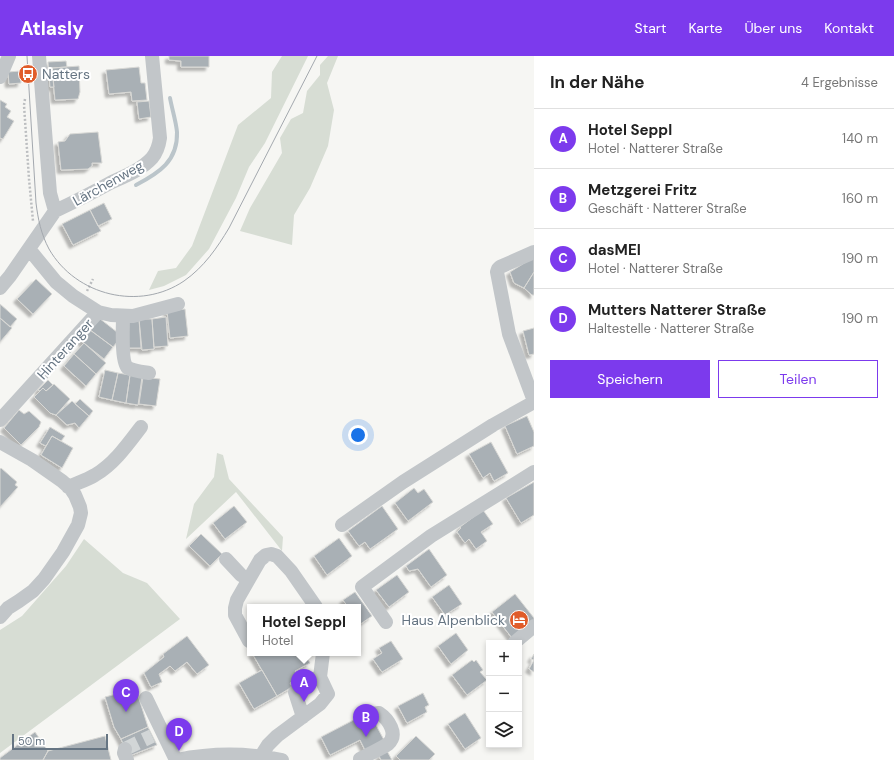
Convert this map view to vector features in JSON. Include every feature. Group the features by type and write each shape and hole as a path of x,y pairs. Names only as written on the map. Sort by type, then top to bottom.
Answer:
{"street":[{"path":"0,77 9,56"},
{"path":"0,288 55,211 50,193 39,56"},
{"name":"Lärchenweg","path":"55,211 134,171 147,162 156,152 159,146 160,138 152,56"},
{"name":"Hinteranger","path":"0,420 98,312 73,296 56,282 33,243"},
{"path":"342,525 403,482 534,402 509,334 497,272 500,267 534,252"},
{"path":"98,312 111,315 133,316 178,304"},
{"path":"123,316 123,353 125,365 130,369 149,373"},
{"path":"68,486 94,476 104,469 120,453 141,427"},
{"path":"0,442 55,475 68,486 75,495 81,513 78,525 63,552 44,579 26,597 3,610"},
{"path":"386,622 362,587 431,536 534,472"},
{"path":"247,637 235,614 235,608 237,600 250,572 266,555 271,554 277,556 291,571 314,604"},
{"path":"226,559 241,575 250,572"},
{"path":"518,640 534,626"},
{"path":"261,756 268,745 277,736 320,704 330,692 320,677 323,656"},
{"path":"303,717 295,692 304,682 320,677"},
{"path":"146,698 176,760 218,755 261,756 282,760"},
{"path":"360,760 387,744 392,736 393,732 389,723 381,714 377,712 373,714"},
{"path":"152,736 156,735 167,760"}],"path":[{"path":"25,99 24,105 33,224 33,243"}],"shaded area":[{"path":"282,56 308,56 265,143 249,167 236,198 209,249 186,275 164,286 149,290 158,271 176,268 192,246 238,125 271,98 272,72"},
{"path":"328,56 338,56 327,83 334,110 328,146 310,188 294,215 292,245 240,231 250,208 282,153 280,138 291,119 303,113 307,91 320,75 320,65"},
{"path":"217,453 223,455 229,479 283,537 282,551 236,492 186,539 194,504 214,477"},
{"path":"84,539 123,573 147,583 180,619 0,753 0,630 22,616 66,566"}],"building":[{"path":"169,56 209,56 209,67 181,67 181,61 169,60"},
{"path":"66,61 67,67 52,68 54,87 50,87 48,62"},
{"path":"79,66 80,92 78,99 55,100 52,68"},
{"path":"139,67 141,83 145,83 147,100 132,101 131,92 109,94 106,70"},
{"path":"20,71 21,83 9,84 8,72"},
{"path":"0,100 7,104 5,107 11,111 7,117 14,121 3,139 0,138"},
{"path":"149,101 151,117 139,119 137,102"},
{"path":"98,132 102,163 92,163 92,166 88,169 61,170 58,142 65,141 70,134"},
{"path":"104,203 112,219 98,226 90,210"},
{"path":"90,210 101,231 73,245 62,224"},
{"path":"534,257 534,272 524,288 514,283 510,272"},
{"path":"534,272 534,295 532,295 524,288"},
{"path":"36,279 52,294 33,314 17,299"},
{"path":"0,304 17,319 10,327 0,318"},
{"path":"185,309 188,336 170,338 167,311"},
{"path":"166,317 168,346 154,347 152,319"},
{"path":"0,318 12,328 0,342"},
{"path":"99,318 122,336 113,347 90,330"},
{"path":"139,319 141,348 128,348 127,320"},
{"path":"139,319 152,319 154,349 142,350"},
{"path":"534,328 534,354 529,355 523,331"},
{"path":"89,329 113,347 104,359 80,340"},
{"path":"84,343 106,363 96,374 74,354"},
{"path":"74,354 96,374 86,386 64,366"},
{"path":"105,370 118,373 112,400 99,397"},
{"path":"118,373 130,375 126,403 112,400"},
{"path":"130,375 142,377 138,405 126,403"},
{"path":"143,377 160,379 156,406 139,404"},
{"path":"48,380 53,385 46,391 43,388 40,391 38,390"},
{"path":"54,384 70,399 56,415 50,413 34,397 43,388 46,391"},
{"path":"80,399 93,411 89,416 75,404"},
{"path":"72,401 89,416 79,428 75,423 67,425 56,415"},
{"path":"19,410 24,414 29,411 41,422 39,427 21,445 4,428"},
{"path":"527,416 534,432 534,446 517,454 505,426"},
{"path":"50,427 65,436 61,441 52,436 46,446 40,443"},
{"path":"52,436 73,448 62,468 41,455"},
{"path":"491,442 508,473 494,481 490,473 483,478 469,454"},
{"path":"1,468 17,482 15,485 18,487 0,507 0,469"},
{"path":"534,482 534,515 521,523 506,498"},
{"path":"414,488 418,493 424,489 433,502 408,521 395,503"},
{"path":"234,506 247,522 225,539 213,523"},
{"path":"382,506 398,529 370,549 365,542 359,546 348,531"},
{"path":"483,510 493,524 481,532 487,541 476,549 469,539 465,543 457,532 461,528 460,527"},
{"path":"201,534 222,554 210,566 189,546"},
{"path":"339,538 352,556 327,575 314,556"},
{"path":"429,549 447,575 431,587 418,569 409,571 406,566"},
{"path":"397,575 409,592 389,607 376,590"},
{"path":"449,585 462,604 445,615 432,597"},
{"path":"355,592 372,616 361,624 361,604 346,604 343,600"},
{"path":"515,594 534,618 534,621 512,638 492,612"},
{"path":"456,633 468,650 451,664 438,646"},
{"path":"187,636 209,665 197,674 187,662 175,671 170,666 159,674 162,682 151,687 144,673 164,657 163,654"},
{"path":"391,641 403,659 382,672 373,659 382,653 379,648"},
{"path":"254,656 306,656 310,663 295,671 299,678 290,683 292,687 277,696"},
{"path":"472,660 474,662 476,660 483,670 480,672 486,681 467,695 452,675"},
{"path":"534,660 534,672 529,669"},
{"path":"262,670 277,696 254,709 239,683"},
{"path":"136,689 148,727 121,739 114,727 105,697"},
{"path":"423,693 429,705 425,707 427,712 407,723 398,706"},
{"path":"369,712 384,740 365,750 360,740 330,755 321,737"},
{"path":"465,713 481,738 465,749 448,724"},
{"path":"148,727 157,745 129,756 121,739"},
{"path":"35,732 48,751 43,760 0,760 0,758"},
{"path":"105,736 111,760 43,760 48,751"},
{"path":"416,736 435,754 429,760 400,760 396,756"},
{"path":"387,751 392,760 381,760 379,756"}],"waterway":[{"path":"136,185 152,176 166,165 174,151 177,132 170,98"}],"tunnel":[{"path":"125,749 152,736"}],"tram line":[{"path":"27,56 36,203 40,226 46,243 61,265 75,278 92,288 110,294 129,296 148,295 167,290 191,276 210,257 229,228 317,56"}],"place":[{"name":"Natters","path":"28,74"},
{"name":"Haus Alpenblick","path":"519,620"},
{"name":"Hotel Seppl","path":"304,702"},
{"name":"dasMEI","path":"126,712"},
{"name":"Metzgerei Fritz","path":"366,737"},
{"name":"Mutters Natterer Straße","path":"179,751"}]}
